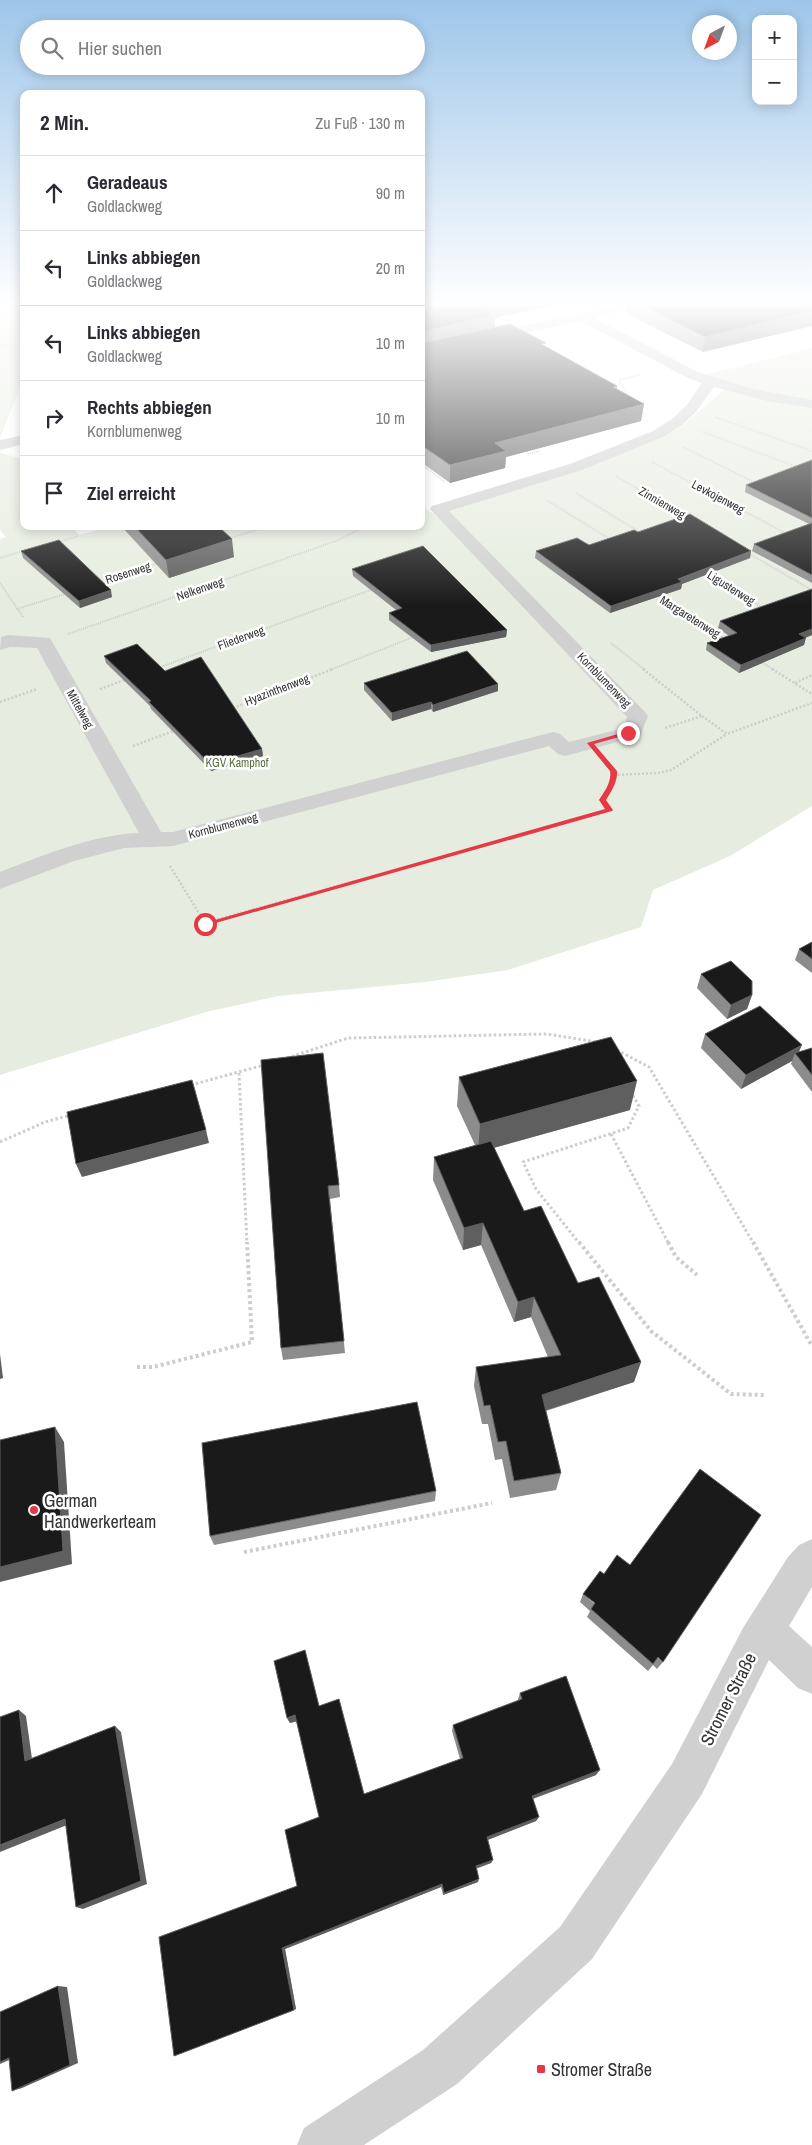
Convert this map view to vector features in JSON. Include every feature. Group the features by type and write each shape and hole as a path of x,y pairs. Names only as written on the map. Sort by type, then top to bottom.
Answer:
{"street":[{"name":"Kornblumenweg","path":"0,881 67,855 124,841 173,839 553,738 565,750 633,732 638,716 438,508 590,461 658,434 684,415 692,405"},
{"path":"3,444 20,440"},
{"path":"3,444 20,451"},
{"path":"0,644 8,641 43,642"},
{"name":"Mittelweg","path":"43,642 154,840"},
{"name":"Stromer Straße","path":"321,2145 440,2067 576,1944 687,1779 765,1630 801,1570 812,1558"},
{"path":"765,1630 812,1674"}],"path":[{"path":"684,415 812,451"},
{"path":"684,415 803,469"},
{"path":"658,434 761,485"},
{"name":"Levkojenweg","path":"624,447 786,534"},
{"path":"521,458 547,448"},
{"name":"Zinnienweg","path":"590,461 692,520"},
{"path":"425,467 449,485"},
{"path":"547,475 646,536"},
{"path":"520,484 614,541 606,543"},
{"path":"222,542 256,530"},
{"name":"Nelkenweg","path":"43,642 265,567 336,541 358,530"},
{"path":"53,543 79,536"},
{"path":"0,558 26,550"},
{"path":"744,550 812,590"},
{"name":"Rosenweg","path":"91,585 166,560"},
{"name":"Ligusterweg","path":"704,572 771,613"},
{"path":"0,582 17,610 43,642"},
{"name":"Fliederweg","path":"158,668 379,587"},
{"path":"17,610 73,591"},
{"name":"Margaretenweg","path":"652,592 728,640"},
{"name":"Hyazinthenweg","path":"226,710 419,635"},
{"path":"753,657 812,694"},
{"path":"795,683 812,675"},
{"path":"0,702 64,678"},
{"path":"75,698 130,678"},
{"path":"614,775 622,773 637,775 665,772 678,766 727,734 812,703"},
{"path":"702,716 727,734"},
{"path":"107,756 180,728"},
{"path":"154,840 205,924 609,810 603,800 614,771 590,743"},
{"path":"285,1059 348,1038 547,1034 605,1044"},
{"path":"614,1048 649,1067 722,1188 812,1346"},
{"path":"184,1087 266,1064"},
{"path":"137,1367 154,1368 252,1342 239,1073"},
{"path":"628,1086 640,1106 628,1128 523,1162 536,1188 651,1331 731,1394 764,1395"},
{"path":"0,1142 45,1122 72,1115"},
{"path":"611,1134 676,1257 696,1274"},
{"path":"244,1552 492,1503"}],"green space":[{"path":"0,405 13,405 0,438"},
{"name":"KGV Kamphof","path":"706,405 812,405 812,806 730,856 653,890 641,927 508,970 425,982 278,996 206,1012 0,1075 0,539 6,537 0,530 0,453 20,458 20,530 75,530 79,535 98,530 425,530 425,509 432,513 526,486 654,440 679,428"}],"building":[{"path":"425,405 640,405 495,443 506,451 450,465 425,448"},
{"path":"812,460 812,518 746,485"},
{"path":"690,514 751,551 678,579 682,582 611,606 536,551 577,538 589,545 634,530 638,532"},
{"path":"812,523 812,575 754,544"},
{"path":"138,530 222,530 232,539 166,560"},
{"path":"59,540 111,590 79,601 21,551"},
{"path":"423,546 507,630 431,645 389,613 402,608 352,569"},
{"path":"812,589 812,629 799,634 806,638 741,665 707,643 737,633 720,621"},
{"path":"137,644 165,671 201,657 262,749 210,764 149,702 151,701 104,656"},
{"path":"467,651 498,684 433,705 431,702 392,713 364,683"},
{"path":"812,942 812,959 799,949"},
{"path":"731,961 752,981 752,995 731,1005 701,974"},
{"path":"760,1006 802,1045 746,1075 705,1034"},
{"path":"611,1037 637,1081 480,1124 459,1077"},
{"path":"812,1048 812,1075 795,1053"},
{"path":"323,1053 339,1185 328,1186 344,1341 281,1348 261,1060"},
{"path":"192,1080 206,1130 76,1164 67,1112"},
{"path":"491,1141 524,1211 541,1206 578,1283 599,1277 641,1362 542,1395 561,1473 514,1481 506,1441 498,1442 490,1405 484,1406 476,1367 561,1355 534,1297 518,1302 483,1223 464,1228 434,1157"},
{"path":"417,1402 436,1491 210,1536 202,1443"},
{"name":"German Handwerkerteam","path":"55,1427 63,1551 0,1567 0,1440"},
{"path":"700,1469 761,1515 663,1662 658,1657 653,1664 591,1609 595,1603 583,1594 600,1571 604,1574 617,1555 630,1565"},
{"path":"305,1650 319,1706 339,1699 364,1794 463,1758 453,1725 522,1699 520,1693 566,1676 600,1770 532,1796 539,1817 487,1837 493,1860 476,1866 479,1879 444,1893 442,1884 282,1948 294,2010 174,2056 159,1937 297,1886 285,1830 319,1817 295,1715 287,1718 274,1661"},
{"path":"19,1710 25,1761 115,1726 141,1881 76,1907 65,1819 0,1845 0,1717"},
{"path":"58,1986 70,2065 12,2091 9,2058 0,2062 0,2012"}],"place":[{"name":"German Handwerkerteam","path":"34,1510"},
{"name":"Stromer Straße","path":"541,2069"}],"route":[{"path":"205,924 609,810 603,800 610,786 614,771 590,743 628,733"}]}
